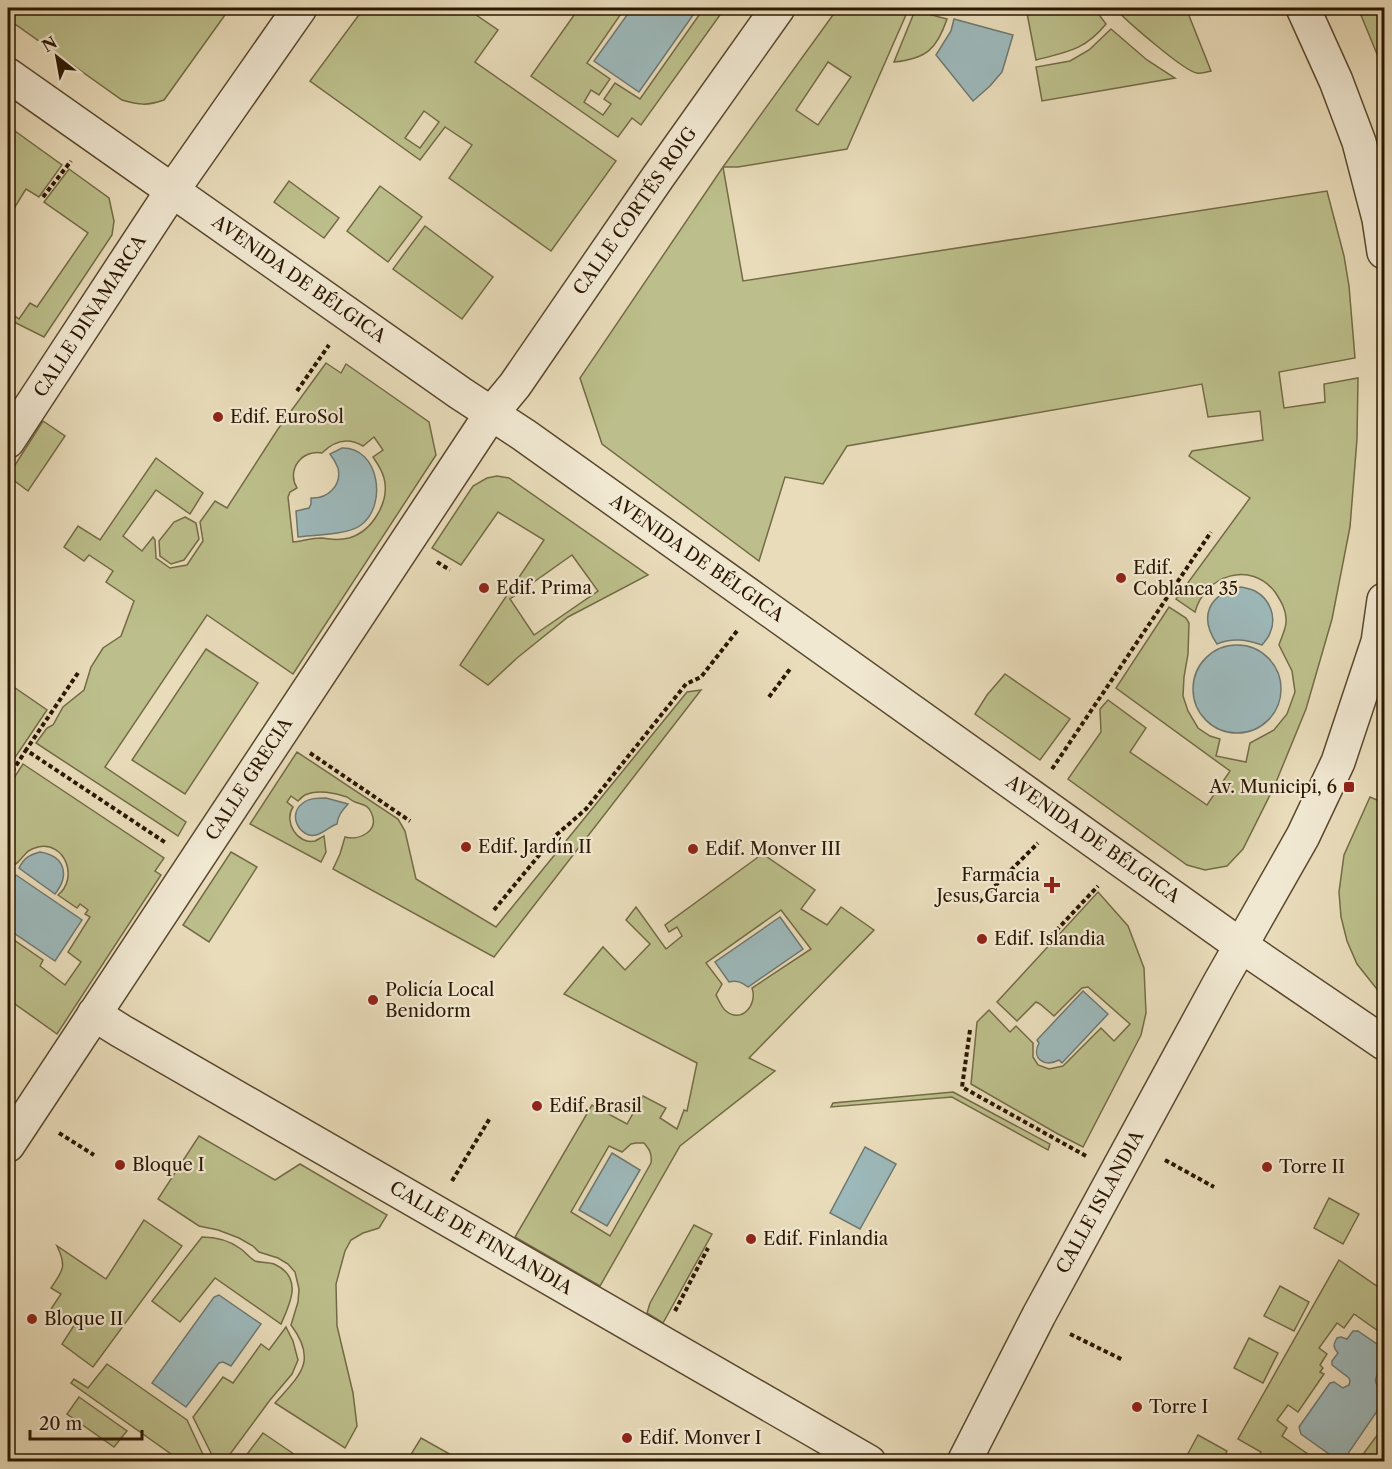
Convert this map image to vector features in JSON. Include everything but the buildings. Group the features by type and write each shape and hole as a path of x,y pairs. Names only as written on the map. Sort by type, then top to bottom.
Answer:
{"street":[{"name":"CALLE DINAMARCA","path":"8,441 172,191 300,8"},
{"name":"CALLE CORTÉS ROIG","path":"491,414 515,385 778,8"},
{"path":"1303,8 1336,81 1359,142 1384,252"},
{"name":"AVENIDA DE BÉLGICA","path":"8,75 491,414 525,435 1240,945 1384,1043"},
{"name":"CALLE GRECIA","path":"8,1145 491,414"},
{"name":"CALLE ISLANDIA","path":"964,1461 1039,1315 1116,1173 1240,945 1303,836 1338,762 1378,642 1384,600"},
{"name":"CALLE DE FINLANDIA","path":"94,1014 869,1461"}],"path":[{"path":"43,197 90,133"},
{"path":"297,391 350,315"},
{"path":"1035,797 1211,532"},
{"path":"494,910 554,837 586,808 686,684 701,677 759,602"},
{"path":"8,778 78,673"},
{"path":"280,732 410,821"},
{"path":"26,750 171,846 194,864"},
{"path":"979,902 1035,848 1061,816"},
{"path":"1051,936 1121,859"},
{"path":"970,1030 962,1087 1116,1173"},
{"path":"434,1211 490,1118"},
{"path":"1133,1142 1214,1187"},
{"path":"658,1340 708,1248"},
{"path":"1039,1315 1072,1335 1123,1360"}],"green space":[{"path":"8,8 230,8 164,100 143,104 122,100 8,19"},
{"path":"364,8 466,8 498,30 475,62 616,161 551,251 449,178 472,145 445,127 420,160 310,81","holes":["424,111 439,122 420,148 405,138"]},
{"path":"579,8 625,8 587,63 610,79 599,95 591,90 584,102 603,115 611,104 604,99 615,83 640,99 704,8 725,8 641,125 632,118 618,137 531,76"},
{"path":"838,8 909,8 847,149 738,167 723,167","holes":["828,62 851,77 818,125 796,110"]},
{"path":"916,8 923,8 924,13 947,19 943,29 929,51 905,61 894,62"},
{"path":"1026,8 1094,8 1106,24 1083,45 1036,60"},
{"path":"1115,8 1186,8 1211,71 1197,73 1180,64"},
{"path":"1358,8 1384,8 1384,71"},
{"path":"1111,29 1147,60 1175,78 1042,101 1036,67 1070,61 1089,50"},
{"path":"8,126 62,165 39,197 26,189 8,218"},
{"path":"723,167 743,281 1327,191 1344,256 1355,358 1279,372 1284,408 1325,402 1324,384 1358,378 1357,439 1350,527 1332,619 1306,709 1274,787 1243,849 1227,866 1205,870 1187,865 1068,779 1101,732 1100,709 1108,700 1146,728 1130,752 1207,805 1230,771 1116,688 1169,607 1186,618 1189,623 1183,696 1188,711 1198,728 1220,739 1216,756 1246,762 1250,743 1274,730 1287,714 1295,692 1292,671 1279,645 1285,628 1286,614 1275,592 1265,582 1254,576 1242,575 1230,576 1218,581 1200,599 1195,612 1176,599 1250,498 1189,456 1192,451 1263,440 1260,411 1208,417 1202,384 847,446 823,484 785,477 759,561 602,444 580,378"},
{"path":"69,169 109,198 114,221 112,235 44,337 8,319 8,311 19,319 30,303 37,307 88,233 44,202"},
{"path":"289,181 339,218 324,238 274,202"},
{"path":"380,186 422,217 388,262 347,231"},
{"path":"425,226 493,277 462,319 393,269"},
{"path":"326,363 341,373 346,364 429,422 436,455 293,674 207,615 105,767 186,822 178,836 36,743 47,728 53,725 63,707 84,690 91,667 103,648 121,636 134,601 106,582 113,571 89,555 84,561 64,547 78,526 100,540 156,458 203,493 190,514 156,490 123,536 142,551 153,537 156,558 170,568 187,565 203,541 200,522 215,501 227,508 278,429","holes":["374,437 383,450 373,457 382,472 385,487 382,505 372,522 358,534 349,538 338,540 318,538 293,542 288,497 290,492 297,488 293,474 298,462 308,454 322,453 336,443 347,441 363,446"]},
{"path":"43,421 65,436 28,491 8,476"},
{"path":"497,476 509,478 648,575 568,617 488,685 460,665 544,540 498,512 461,565 432,548 473,486 487,478","holes":["572,555 598,591 534,635 510,599"]},
{"path":"185,517 196,523 199,539 184,560 171,564 160,556 159,541 174,522"},
{"path":"206,649 258,683 185,794 132,760"},
{"path":"1005,674 1070,719 1040,760 975,714"},
{"path":"8,683 47,710 8,768"},
{"path":"701,690 494,957 333,869 345,837 363,836 371,829 373,818 366,806 347,797 326,792 310,793 298,801 291,796 287,802 293,807 290,813 291,825 298,836 315,841 324,836 326,852 321,862 250,824 297,752 398,819 405,831 416,879 496,927 687,692"},
{"path":"23,764 164,858 155,871 161,875 57,1034 8,999 8,936 43,960 40,966 65,985 81,962 68,952 90,917 85,914 88,910 80,904 77,908 58,895 68,879 68,871 62,855 55,850 47,847 34,848 8,869 8,787"},
{"path":"1370,797 1384,803 1384,996 1357,964 1347,941 1341,917 1339,892 1344,855"},
{"path":"231,852 257,867 209,942 183,925"},
{"path":"761,855 815,890 801,909 827,925 841,907 874,930 749,1058 775,1071 680,1146 600,1286 515,1237 592,1105 627,1124 643,1096 666,1108 660,1118 677,1129 684,1110 687,1111 697,1063 564,994 603,947 625,970 650,944 626,920 636,907 666,949 682,936 677,927 669,932 665,925","holes":["781,910 811,949 752,988 753,1001 747,1011 737,1015 726,1011 716,995 722,984 706,963","644,1143 651,1155 651,1163 610,1236 571,1212 609,1146 622,1152 631,1144"]},
{"path":"1098,892 1128,926 1144,968 1146,1013 1141,1035 1083,1147 971,1084 977,1022 989,1010 1010,1032 1016,1026 1033,1043 1033,1057 1038,1065 1049,1069 1063,1066 1101,1028 1114,1041 1130,1024 1088,987 1082,988 1054,1016 1036,1002 1017,1021 997,1002"},
{"path":"953,1092 1050,1144 1048,1150 952,1097 831,1107 833,1103"},
{"path":"199,1136 275,1180 300,1164 387,1215 379,1228 351,1240 345,1251 336,1284 337,1326 353,1393 357,1426 345,1448 275,1403 298,1376 304,1358 303,1348 291,1325 298,1302 299,1289 295,1272 288,1264 259,1252 239,1238 199,1226 158,1199"},
{"path":"1329,1198 1359,1214 1343,1244 1314,1228"},
{"path":"144,1220 182,1246 93,1367 62,1344 75,1324 51,1309 61,1294 51,1288 63,1264 57,1246 106,1279"},
{"path":"694,1225 712,1234 663,1323 647,1313 650,1303"},
{"path":"202,1237 227,1241 255,1261 274,1264 283,1269 292,1283 292,1291 281,1324 215,1278 180,1322 152,1301"},
{"path":"1339,1260 1384,1291 1384,1335 1354,1314 1344,1328 1337,1323 1319,1348 1327,1354 1320,1365 1323,1368 1320,1372 1324,1374 1298,1412 1288,1405 1277,1420 1287,1428 1282,1436 1318,1461 1256,1461 1261,1452 1238,1439"},
{"path":"1280,1286 1309,1302 1294,1331 1264,1316"},
{"path":"286,1327 298,1360 292,1374 225,1461 215,1461 193,1417 223,1377 233,1383 261,1344 269,1350"},
{"path":"1249,1338 1278,1353 1263,1383 1234,1368"},
{"path":"107,1364 187,1420 206,1461 181,1461 71,1383 74,1379 88,1388"},
{"path":"79,1397 127,1431 114,1447 67,1414"},
{"path":"1384,1426 1384,1461 1358,1461"},
{"path":"263,1433 304,1461 242,1461"},
{"path":"1198,1435 1227,1451 1222,1461 1184,1461"},
{"path":"421,1438 462,1461 407,1461"}],"water":[{"path":"632,8 698,8 639,92 594,61"},
{"path":"954,19 1013,35 1002,72 973,101 936,55 951,31"},
{"path":"342,448 355,450 371,467 376,479 375,504 361,525 348,531 298,537 296,511 309,508 311,498 323,496 336,485 338,468 330,454"},
{"path":"1241,587 1255,591 1265,599 1271,609 1272,627 1262,645 1240,640 1229,640 1217,644 1208,624 1210,608 1221,595"},
{"path":"1237,645 1262,652 1274,664 1281,689 1274,714 1262,726 1237,733 1212,726 1200,714 1193,689 1200,664 1212,652"},
{"path":"326,798 348,804 339,816 337,824 316,835 305,833 296,819 298,808 308,800"},
{"path":"40,852 55,858 62,867 62,880 55,894 19,868 27,857"},
{"path":"16,875 82,920 55,961 8,929 8,886"},
{"path":"780,917 803,949 748,987 739,982 729,982 715,962"},
{"path":"1083,991 1108,1014 1062,1063 1059,1060 1048,1063 1040,1060 1037,1053 1039,1043 1037,1040"},
{"path":"865,1147 896,1164 860,1229 830,1213"},
{"path":"612,1153 640,1170 607,1226 579,1210"},
{"path":"219,1295 261,1324 231,1366 223,1362 219,1363 186,1407 152,1383 214,1297"},
{"path":"1353,1331 1358,1331 1384,1349 1384,1363 1376,1381 1384,1392 1384,1401 1345,1458 1341,1460 1336,1459 1301,1434 1299,1427 1330,1383 1334,1382 1343,1388 1349,1385 1349,1378 1332,1365 1332,1361 1338,1353 1334,1346 1337,1338 1347,1339"}],"place":[{"name":"Edif. EuroSol","path":"218,417"},
{"name":"Edif. Coblanca 35","path":"1121,578"},
{"name":"Edif. Prima","path":"484,588"},
{"name":"Av. Municipi, 6","path":"1349,787"},
{"name":"Edif. Jardín II","path":"466,847"},
{"name":"Edif. Monver III","path":"693,849"},
{"name":"Farmacia Jesus Garcia","path":"1052,885"},
{"name":"Edif. Islandia","path":"982,939"},
{"name":"Policía Local Benidorm","path":"373,1000"},
{"name":"Edif. Brasil","path":"537,1106"},
{"name":"Bloque I","path":"120,1165"},
{"name":"Torre II","path":"1267,1167"},
{"name":"Edif. Finlandia","path":"751,1239"},
{"name":"Bloque II","path":"32,1319"},
{"name":"Torre I","path":"1137,1407"},
{"name":"Edif. Monver I","path":"627,1438"}]}
